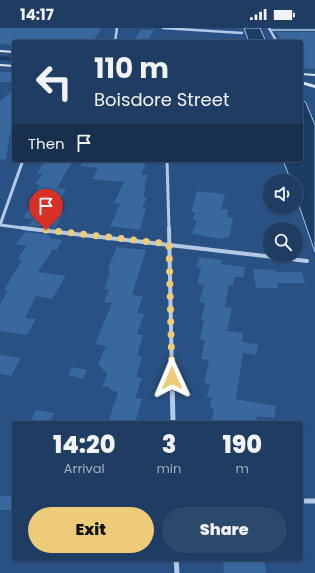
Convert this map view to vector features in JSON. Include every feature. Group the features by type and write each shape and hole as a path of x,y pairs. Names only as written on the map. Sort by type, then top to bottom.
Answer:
{"main road":[{"path":"0,51 12,52"},
{"path":"0,65 12,66"},
{"path":"303,74 315,75"},
{"path":"303,83 315,88"},
{"path":"303,88 315,88"}],"street":[{"path":"115,40 117,28"},
{"path":"163,28 242,33"},
{"path":"270,29 276,40"},
{"path":"22,162 0,225 307,261"},
{"path":"167,162 173,421"},
{"path":"303,501 315,501"},
{"path":"176,561 177,573"}],"lane":[{"path":"270,29 315,30"}],"water":[{"path":"244,28 260,28 265,40 248,40"},
{"path":"303,100 306,103 315,125 315,252 302,214 303,174 288,174 284,162 303,162"}],"building":[{"path":"0,28 101,28 93,40 12,40 12,45 0,44"},
{"path":"141,30 154,30 148,40 134,40"},
{"path":"276,32 315,32 315,69 303,68 303,40 281,40"},
{"path":"0,72 12,72 12,82 0,82"},
{"path":"12,91 12,130 10,133 6,160 0,159 0,101"},
{"path":"45,162 72,162 57,188 66,189 59,200 63,201 56,212 64,213 55,228 29,225 33,219 23,218 33,203 30,202 36,196 33,195 40,185 35,184 43,174 37,173"},
{"path":"81,162 145,162 144,164 146,164 141,175 148,175 144,185 146,185 144,189 146,189 143,197 147,197 142,208 146,208 140,230 110,226 120,204 114,203 124,182 92,179 98,168 81,166"},
{"path":"197,191 225,194 221,209 228,210 227,217 233,218 229,238 224,237 223,239 192,234 197,220 193,220 195,212 191,212"},
{"path":"25,232 51,235 49,238 62,240 57,250 53,249 38,272 66,276 52,299 36,296 25,318 36,319 27,335 0,331 0,304 8,291 4,290 22,260 17,259 27,246 16,244"},
{"path":"117,247 146,250 132,295 143,296 137,313 144,314 137,334 143,335 137,356 142,357 136,377 142,378 135,398 142,399 136,421 109,421 118,392 112,391 109,389 110,387 102,386 107,374 98,364 106,346 95,344 112,303 104,302 109,290 104,289 110,273 108,273 110,269 108,268"},
{"path":"199,257 222,260 221,264 245,267 244,277 235,277 233,286 229,285 225,307 232,308 227,331 243,333 242,342 258,344 256,355 243,353 236,399 276,406 274,418 257,416 256,421 211,421 214,408 210,408 212,398 207,397 210,384 204,383 209,360 201,359 205,340 200,339 204,320 201,320 205,303 199,302 204,285 197,284 201,268 196,267"},
{"path":"253,269 275,270 275,272 302,272 305,283 277,283 278,288 256,288"},
{"path":"0,355 21,358 11,376 0,374"},
{"path":"72,367 87,370 83,379 68,375"},
{"path":"36,410 54,413 50,421 31,421"},
{"path":"0,496 12,496 12,510 0,510"},
{"path":"223,561 264,561 266,573 224,573"}],"waterway":[{"path":"0,58 12,59"}],"route":[{"path":"46,230 169,244 172,378"}]}
